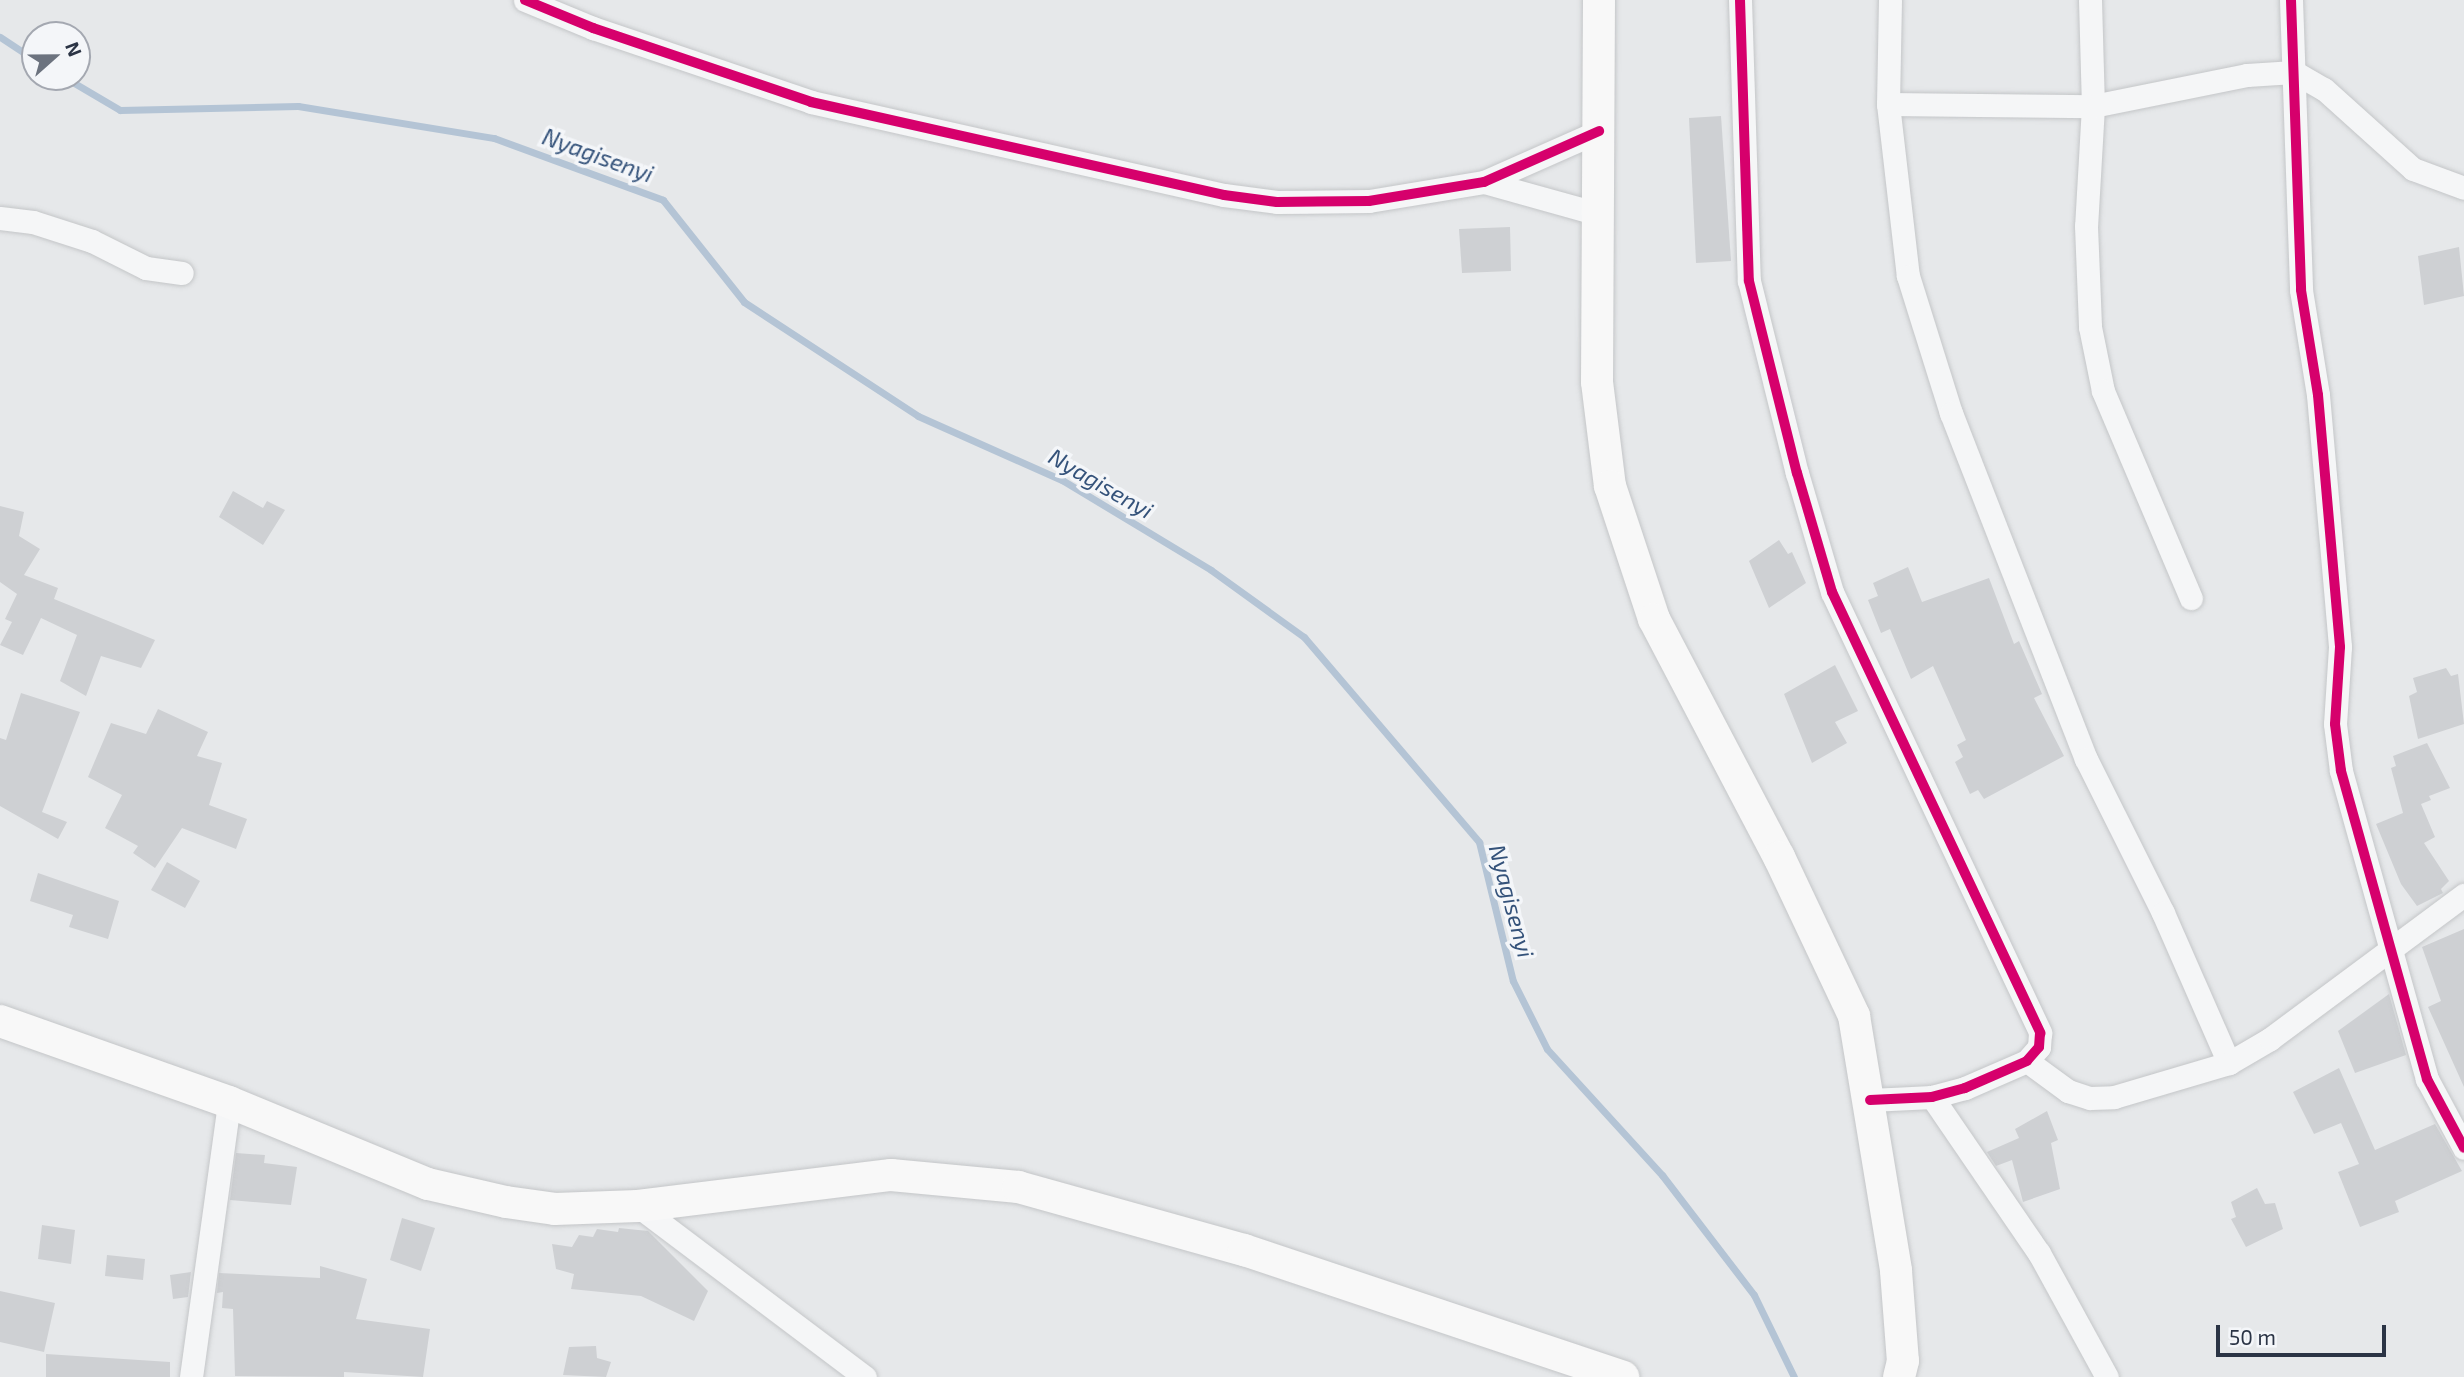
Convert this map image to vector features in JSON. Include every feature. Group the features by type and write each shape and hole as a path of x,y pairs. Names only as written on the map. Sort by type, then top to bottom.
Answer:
{"main road":[{"path":"1599,0 1600,131 1595,213 1597,382 1610,486 1654,619 1779,857 1854,1016 1870,1100 1896,1271 1903,1361 1899,1377"},
{"path":"0,1021 229,1102 428,1184 555,1209 638,1206 891,1175 1018,1187 1244,1250 1623,1377"}],"street":[{"path":"525,0 811,102 1224,195 1277,202 1369,201 1484,182 1600,131"},
{"path":"1740,0 1749,281 1769,377 1832,592 2040,1033 2039,1047 2027,1061 1932,1097 1870,1100"},
{"path":"1890,0 1888,104 1908,276 1951,413 2086,759 2163,913 2228,1063"},
{"path":"2090,0 2093,106 2086,226 2090,327 2113,416 2191,598"},
{"path":"2291,0 2301,290 2318,394 2340,647 2335,724 2353,821 2393,947 2427,1079 2464,1148"},
{"path":"1888,104 2093,106 2247,75 2294,72 2323,89 2413,169 2464,188"},
{"path":"1484,182 1595,213"},
{"path":"0,218 33,222 92,241 146,268 182,273"},
{"path":"2027,1061 2068,1091 2090,1098 2114,1097 2228,1063 2270,1039 2464,895"},
{"path":"1932,1097 2039,1253 2108,1377"},
{"path":"191,1377 229,1102"},
{"path":"638,1206 865,1377"}],"building":[{"path":"1721,116 1731,261 1696,263 1689,118"},
{"path":"1510,227 1511,271 1462,273 1459,229"},
{"path":"2459,247 2464,296 2424,305 2418,256"},
{"path":"233,491 263,508 267,501 285,510 263,545 219,517"},
{"path":"0,506 24,512 19,536 40,549 24,575 58,588 54,599 155,640 141,668 101,656 86,696 60,681 77,635 41,618 23,655 0,645 12,622 5,619 17,594 0,582"},
{"path":"1779,540 1788,554 1792,552 1806,583 1769,608 1749,561"},
{"path":"1908,567 1922,602 1989,578 2014,644 2019,641 2042,694 2034,698 2064,756 1984,799 1978,790 1970,794 1955,762 1963,757 1957,745 1966,740 1933,666 1911,679 1890,629 1881,633 1868,600 1878,596 1873,583"},
{"path":"1835,665 1858,711 1835,722 1847,743 1812,763 1784,694"},
{"path":"2446,668 2451,676 2458,674 2464,724 2418,739 2409,696 2417,692 2413,678"},
{"path":"21,693 80,712 42,812 67,822 58,839 0,806 0,738 6,740"},
{"path":"158,709 208,732 197,756 222,763 209,805 247,819 236,849 182,828 155,868 133,853 138,846 105,828 122,795 88,777 111,723 146,734"},
{"path":"2427,743 2450,788 2429,796 2431,800 2421,804 2435,837 2424,843 2449,881 2441,889 2443,893 2417,906 2401,884 2376,824 2403,813 2391,768 2396,766 2393,756"},
{"path":"167,862 200,881 185,908 151,890"},
{"path":"38,873 119,901 108,939 69,927 73,915 30,901"},
{"path":"2464,929 2464,1087 2428,1007 2441,1001 2422,947"},
{"path":"2389,994 2406,1055 2355,1073 2338,1031"},
{"path":"2339,1068 2375,1150 2435,1124 2462,1171 2395,1201 2399,1212 2360,1227 2338,1172 2359,1164 2341,1123 2314,1134 2293,1092"},
{"path":"2047,1111 2058,1140 2051,1143 2060,1189 2023,1202 2012,1160 1996,1166 1987,1152 2019,1138 2015,1129"},
{"path":"236,1153 265,1155 264,1163 297,1167 291,1205 230,1200"},
{"path":"2257,1188 2265,1204 2275,1203 2283,1229 2246,1247 2231,1219 2236,1217 2231,1202"},
{"path":"402,1218 435,1228 421,1271 390,1260"},
{"path":"42,1225 75,1230 71,1264 38,1259"},
{"path":"619,1228 648,1231 708,1291 694,1321 641,1296 571,1289 574,1274 556,1269 552,1244 572,1247 579,1235 593,1237 597,1229 618,1232"},
{"path":"107,1255 145,1259 143,1280 105,1276"},
{"path":"320,1266 367,1279 356,1319 430,1329 423,1377 344,1372 344,1377 235,1376 233,1309 222,1308 223,1292 217,1293 219,1273 320,1278"},
{"path":"191,1272 188,1297 173,1299 170,1275"},
{"path":"0,1291 55,1303 44,1352 0,1342"},
{"path":"596,1346 597,1358 611,1362 606,1377 563,1375 569,1347"},
{"path":"46,1354 170,1362 170,1377 46,1377"}],"waterway":[{"name":"Nyagisenyi","path":"0,37 21,51"},
{"name":"Nyagisenyi","path":"88,91 120,110 298,106 494,138 663,200 744,302 918,416 1062,480 1211,570 1304,637 1479,842 1513,981 1547,1049 1662,1175 1754,1295 1794,1377"}],"cycle path":[{"path":"525,0 593,28 811,102 1224,195 1277,202 1369,201 1484,182 1599,131"},
{"path":"1740,0 1749,281 1797,473 1832,592 2040,1033 2039,1047 2027,1061 1965,1088 1932,1097 1870,1100"},
{"path":"2291,0 2301,290 2318,395 2340,647 2335,724 2341,771 2427,1079 2464,1148"}]}
